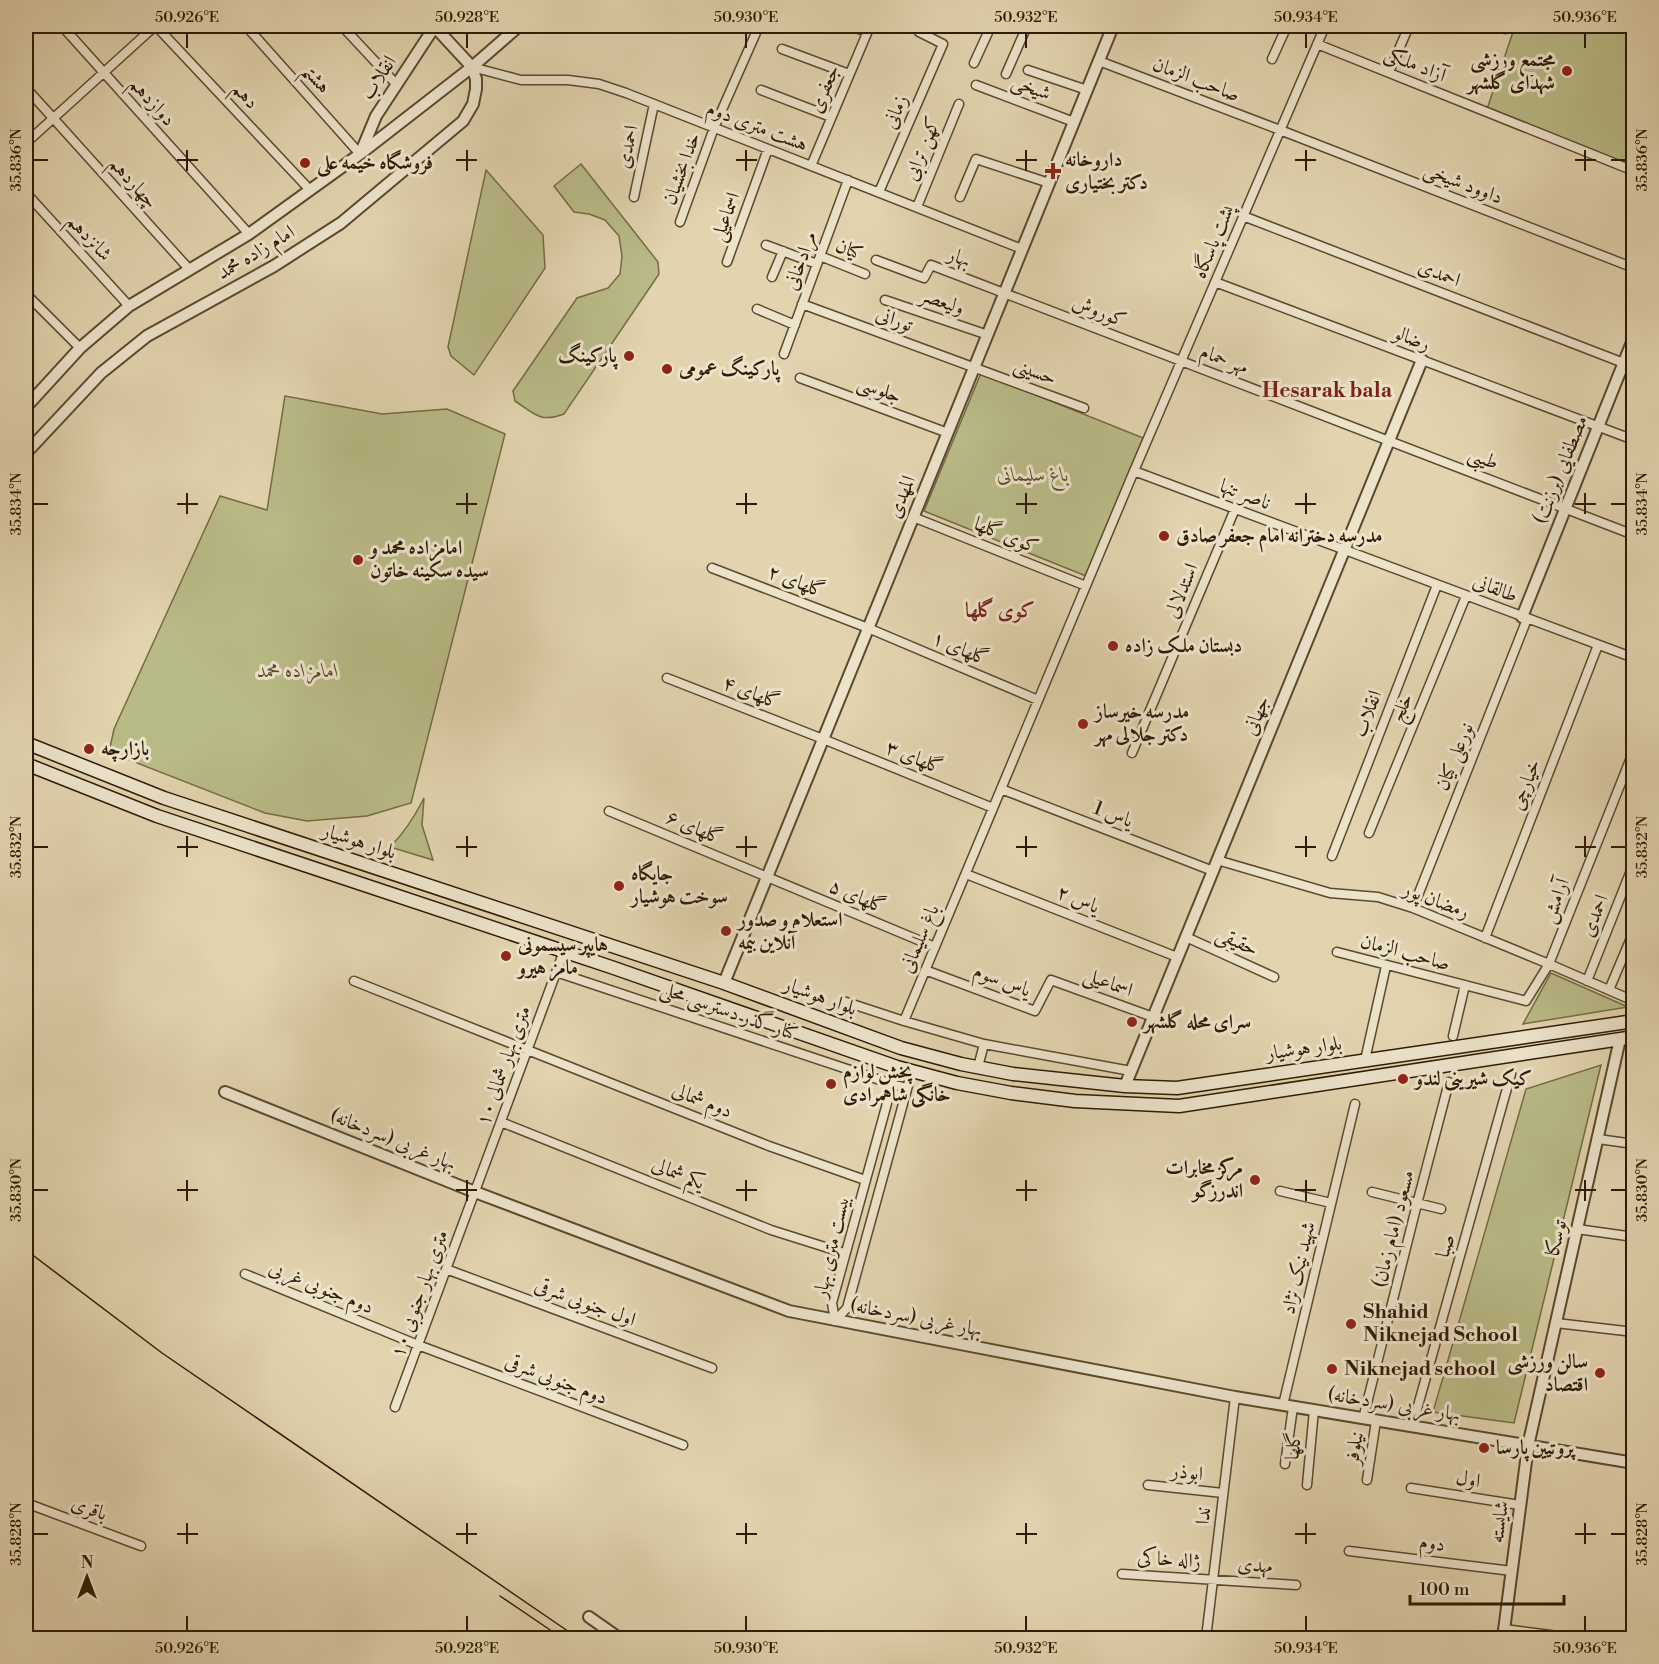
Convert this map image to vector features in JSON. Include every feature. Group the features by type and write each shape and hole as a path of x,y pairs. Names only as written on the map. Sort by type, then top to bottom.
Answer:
{"main road":[{"name":"بلوار هوشیار","path":"26,743 164,798 724,983 901,1048 1013,1074 1125,1086 1177,1088 1634,1021"},
{"name":"بلوار هوشیار","path":"26,764 157,816 564,951 897,1067 957,1083 1011,1093 1075,1101 1179,1106 1634,1037"},
{"path":"1357,1079 1350,1072 1360,1061"},
{"path":"1318,1067 1323,1076 1319,1085"}],"street":[{"path":"26,31 31,26"},
{"name":"دوازدهم","path":"62,26 249,234"},
{"path":"26,143 156,26"},
{"name":"دهم","path":"156,26 310,190"},
{"name":"هشتم","path":"246,26 360,154"},
{"path":"342,26 397,85"},
{"path":"434,26 472,67"},
{"name":"انقلاب","path":"360,154 376,116 434,26"},
{"name":"امام زاده محمد","path":"28,400 80,348 129,306 249,234 360,154 472,67 519,26"},
{"name":"خدا بخشیان","path":"680,222 714,128 759,26"},
{"path":"851,26 868,28"},
{"name":"زمانی","path":"879,192 943,44 919,32 921,26"},
{"path":"974,63 991,26"},
{"path":"1006,74 1027,26"},
{"name":"المهدی","path":"724,983 1113,26"},
{"path":"1272,59 1287,26"},
{"name":"پشت پاسگاه","path":"1134,471 1325,26"},
{"path":"1389,72 1409,26"},
{"path":"1495,26 1505,29"},
{"name":"جعفری","path":"811,166 868,28"},
{"name":"آزاد ملکی","path":"1317,44 1634,171"},
{"path":"782,49 849,74"},
{"name":"صاحب الزمان","path":"1099,61 1280,130"},
{"name":"امام زاده محمد","path":"26,453 101,373 147,336 274,266 340,223 463,121 473,104 476,89 472,67"},
{"name":"هشت متری دوم","path":"472,67 521,80 567,80 599,84 1023,249"},
{"path":"1028,70 1087,90"},
{"name":"شیخی","path":"976,85 1074,122"},
{"name":"چهاردهم","path":"26,88 189,269"},
{"path":"761,90 831,117"},
{"name":"احمدی","path":"634,197 654,104"},
{"name":"کهن ترابی","path":"917,207 959,104"},
{"name":"داوود شیخی","path":"1280,130 1634,268"},
{"name":"اسماعیلی","path":"727,262 768,149"},
{"path":"960,197 975,159 1049,183"},
{"name":"مرادخانی","path":"784,354 848,180"},
{"name":"شانزدهم","path":"26,193 129,306"},
{"name":"احمدی","path":"1243,216 1628,365"},
{"name":"کیان","path":"766,245 865,274"},
{"path":"771,277 783,251"},
{"name":"بهار","path":"876,260 924,278 931,264 1004,293"},
{"name":"رضالو","path":"1215,282 1634,441"},
{"name":"کوروش","path":"1004,293 1182,361"},
{"path":"26,294 80,348"},
{"name":"ولیعصر","path":"885,300 988,335"},
{"name":"تورانی","path":"802,304 975,366"},
{"path":"757,309 795,325"},
{"name":"مصطفایی (برزنت)","path":"1524,618 1598,426 1628,365 1634,337"},
{"name":"جهانی","path":"1125,1086 1422,360"},
{"name":"مهر حمام","path":"1182,361 1389,441"},
{"name":"حسینی","path":"975,366 1084,408"},
{"name":"جلوسی","path":"800,378 948,433"},
{"name":"طیبی","path":"1389,441 1634,535"},
{"name":"ناصر تنها","path":"1134,471 1344,550"},
{"name":"باغ سلیمانی","path":"904,1021 1134,471"},
{"name":"استدلالی","path":"1132,753 1235,509"},
{"name":"کوی گلها","path":"913,517 1086,586"},
{"name":"طالقانی","path":"1344,550 1634,658"},
{"name":"گلهای ۲","path":"712,568 868,628"},
{"name":"انقلاب","path":"1332,855 1437,585"},
{"name":"خلج","path":"1369,833 1466,596"},
{"name":"نورعلی کیان","path":"1413,908 1524,618"},
{"name":"گلهای ۱","path":"868,628 1038,700"},
{"name":"خیارچی","path":"1485,938 1598,645"},
{"name":"گلهای ۴","path":"667,678 823,739"},
{"name":"گلهای ۳","path":"823,739 993,808"},
{"name":"آرامش","path":"1550,964 1634,750"},
{"name":"یاس 1","path":"1001,789 1213,871"},
{"name":"گلهای ۶","path":"609,810 767,877"},
{"name":"رمضان پور","path":"1217,860 1330,893 1378,897 1413,908 1634,1001"},
{"name":"احمدی","path":"1587,981 1634,863"},
{"name":"یاس ۲","path":"966,874 1177,957"},
{"name":"گلهای ۵","path":"767,877 935,947"},
{"path":"1609,990 1634,931"},
{"name":"حقیقی","path":"1186,937 1274,977"},
{"name":"۱۰ متری بهار شمالی","path":"475,1192 564,951"},
{"name":"صاحب الزمان","path":"1337,952 1526,1001 1550,964"},
{"path":"1360,1061 1386,966"},
{"name":"یاس سوم","path":"925,970 1035,1011 1051,980"},
{"name":"کنار گذر دسترسی محلی","path":"556,972 907,1088"},
{"name":"اسماعیلی","path":"1051,980 1153,1017"},
{"name":"دوم شمالی","path":"354,981 769,1146 865,1180"},
{"name":"صاحب الزمان","path":"1453,1036 1465,986"},
{"path":"843,1001 984,1044 1131,1071"},
{"name":"توسکا","path":"1528,1446 1620,1039"},
{"path":"978,1067 984,1044"},
{"name":"بیست متری بهار","path":"835,1321 832,1303 844,1253 897,1067"},
{"name":"بیست متری بهار","path":"835,1321 847,1308 912,1071"},
{"name":"صبا","path":"1412,1427 1511,1074"},
{"name":"مسعود (امام زمان)","path":"1363,1419 1449,1082"},
{"name":"بهار غربی (سردخانه)","path":"225,1092 475,1192 789,1311 1235,1397 1634,1463"},
{"name":"شهید نیک نژاد","path":"1284,1464 1288,1406 1331,1203 1355,1104"},
{"name":"یکم شمالی","path":"501,1122 771,1230 844,1253"},
{"path":"1598,1139 1634,1144"},
{"path":"1280,1191 1331,1203"},
{"name":"۱۰ متری بهار جنوبی","path":"395,1407 475,1192"},
{"path":"1372,1192 1441,1209"},
{"path":"1577,1229 1634,1237"},
{"name":"اول جنوبی شرقی","path":"446,1269 712,1368"},
{"name":"دوم جنوبی غربی","path":"245,1274 418,1345"},
{"path":"1556,1323 1634,1332"},
{"name":"دوم جنوبی شرقی","path":"418,1345 683,1445"},
{"name":"ندا","path":"1206,1638 1235,1397"},
{"name":"گلها","path":"1307,1485 1314,1410"},
{"name":"نیلوفر","path":"1367,1480 1376,1421"},
{"name":"شایسته","path":"1503,1634 1528,1446"},
{"name":"ابوذر","path":"1148,1485 1223,1493"},
{"name":"اول","path":"1411,1488 1520,1505"},
{"name":"باقری","path":"26,1503 141,1546"},
{"name":"دوم","path":"1348,1551 1512,1571"},
{"name":"ژاله خاکی","path":"1122,1574 1213,1579"},
{"name":"مهدی","path":"1213,1579 1296,1585"},
{"path":"589,1617 619,1638"},
{"path":"1503,1634 1573,1638"},
{"path":"1316,1638 1330,1638"}],"green space":[{"name":"مجتمع ورزشی شهدای گلشهر","path":"1515,26 1633,26 1633,170 1485,115"},
{"path":"581,164 658,262 659,274 564,414 549,418 538,416 515,401 513,391 577,298 608,288 620,274 622,256 619,236 605,220 589,214 574,212 554,186"},
{"path":"486,170 543,235 545,268 474,375 451,356 448,347"},
{"name":"باغ سلیمانی","path":"981,373 1143,438 1086,576 924,511"},
{"name":"امامزاده محمد","path":"285,396 382,414 447,409 505,434 411,803 367,816 307,821 265,813 109,752 114,729 220,496 267,510"},
{"path":"424,798 422,825 433,860 390,847 409,824"},
{"path":"1551,973 1628,1007 1523,1024"},
{"path":"1601,1065 1514,1423 1433,1412 1526,1089"}],"tram line":[{"path":"26,1250 162,1353 578,1638"},
{"path":"500,1596 562,1638"}],"place":[{"name":"مجتمع ورزشی شهدای گلشهر","path":"1567,71"},
{"name":"فروشگاه خیمه علی","path":"305,163"},
{"name":"داروخانه دکتر بختیاری","path":"1053,171"},
{"name":"پارکینگ","path":"629,356"},
{"name":"پارکینگ عمومی","path":"667,369"},
{"name":"مدرسه دخترانه امام جعفر صادق","path":"1164,536"},
{"name":"امامزاده محمد و سیده سکینه خاتون","path":"358,560"},
{"name":"دبستان ملک زاده","path":"1113,646"},
{"name":"مدرسه خیرساز دکتر جلالی مهر","path":"1083,724"},
{"name":"بازارچه","path":"89,749"},
{"name":"جایگاه سوخت هوشیار","path":"619,886"},
{"name":"استعلام و صدور آنلاین بیمه","path":"726,931"},
{"name":"هایپر سیسمونی مامز هیرو","path":"506,956"},
{"name":"سرای محله گلشهر","path":"1132,1022"},
{"name":"کیک شیرینی لندو","path":"1403,1079"},
{"name":"پخش لوازم خانگی شاهمرادی","path":"831,1084"},
{"name":"مرکز مخابرات اندرزگو","path":"1255,1180"},
{"name":"Shahid Niknejad School","path":"1351,1324"},
{"name":"Niknejad school","path":"1332,1369"},
{"name":"سالن ورزشی اقتصاد","path":"1600,1373"},
{"name":"پروتیین پارسا","path":"1484,1448"}],"district":[{"name":"Hesarak bala","path":"1327,391"},
{"name":"کوی گلها","path":"1000,611"}]}
